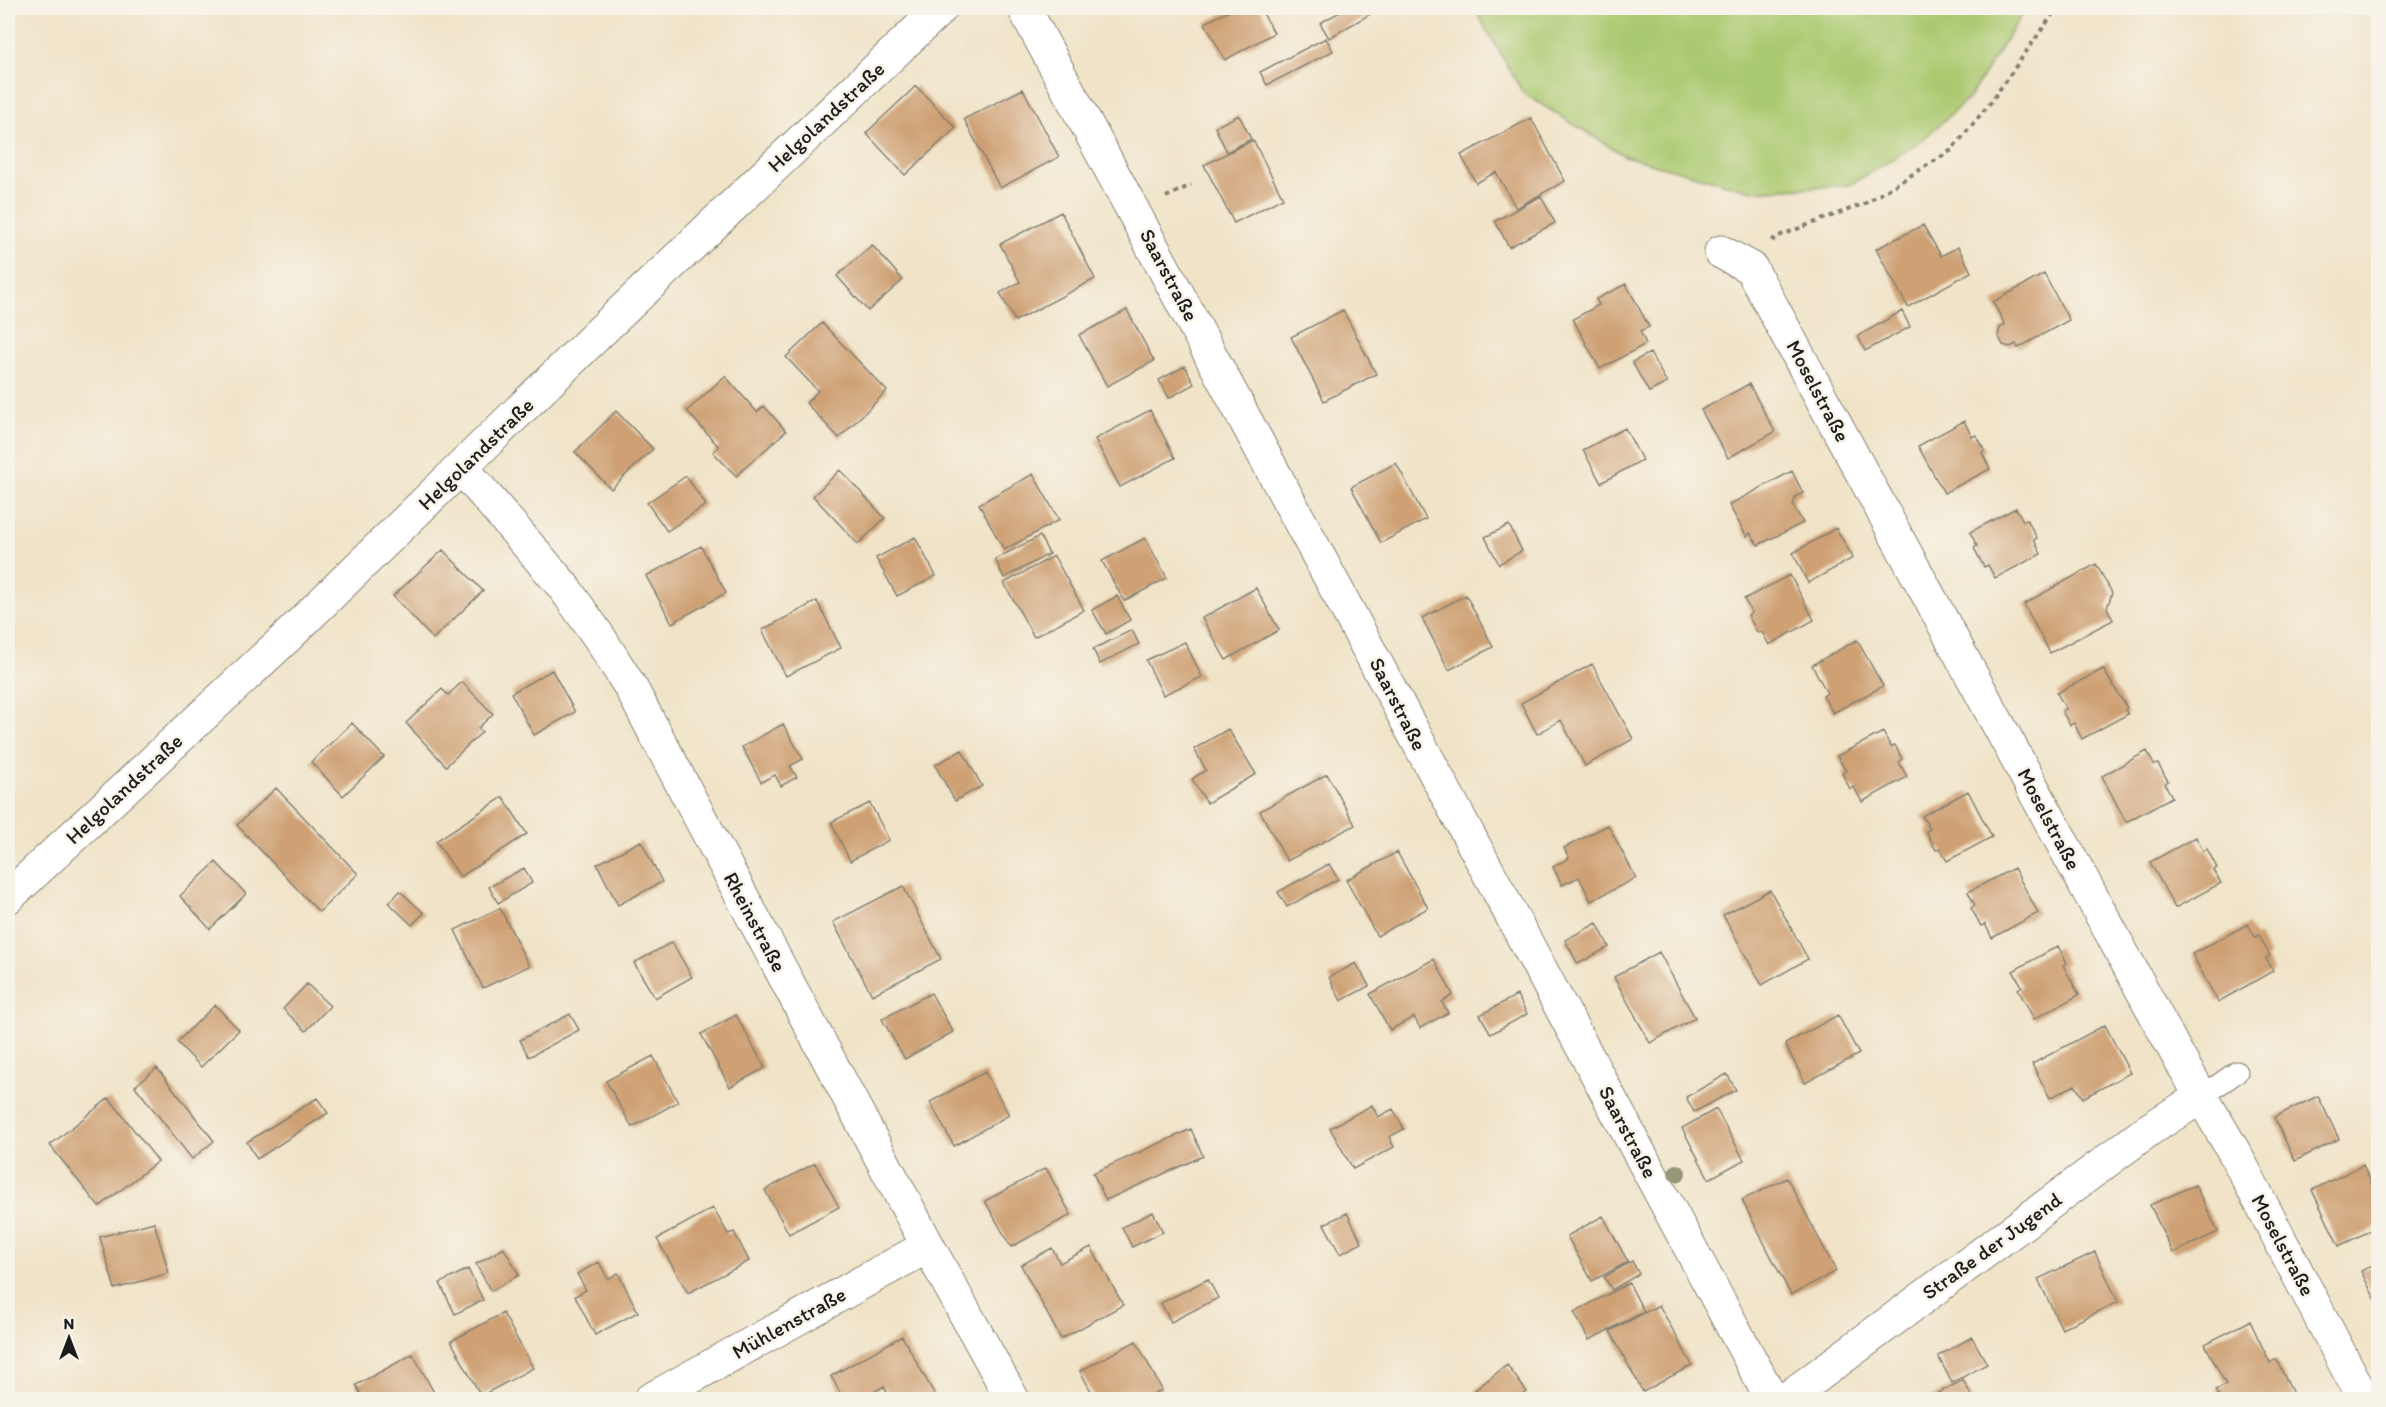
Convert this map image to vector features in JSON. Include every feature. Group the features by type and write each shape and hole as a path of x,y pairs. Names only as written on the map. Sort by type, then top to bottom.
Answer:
{"street":[{"name":"Helgolandstraße","path":"8,897 287,637 601,331 941,8"},
{"name":"Saarstraße","path":"1024,8 1287,492 1431,767 1772,1400"},
{"path":"1721,252 1751,268"},
{"name":"Moselstraße","path":"1751,268 2201,1097 2234,1152 2364,1400"},
{"name":"Rheinstraße","path":"462,468 564,586 631,688 928,1246 1013,1400"},
{"name":"Straße der Jugend","path":"1785,1400 2150,1129 2201,1097"},
{"name":"Mühlenstraße","path":"650,1400 928,1246"}],"lane":[{"path":"2201,1097 2237,1072"}],"path":[{"path":"1751,268 1776,237 1866,203 1953,150 1990,103 2057,8"},
{"path":"1169,196 1191,185"}],"green space":[{"path":"1481,8 2026,8 1969,98 1919,143 1850,185 1751,191 1625,156 1523,93 1477,13"}],"building":[{"path":"1234,8 1260,8 1274,33 1225,60 1205,23"},
{"path":"1347,8 1369,8 1372,13 1329,38 1320,23"},
{"path":"1326,38 1333,51 1267,85 1260,72"},
{"path":"916,86 956,128 905,175 866,133"},
{"path":"1023,89 1059,157 1000,188 964,119"},
{"path":"1239,115 1251,139 1227,152 1215,127"},
{"path":"1531,118 1565,181 1516,208 1496,172 1476,183 1461,155"},
{"path":"1253,140 1283,198 1234,223 1204,165"},
{"path":"1541,196 1555,223 1509,247 1495,221"},
{"path":"1061,212 1095,279 1015,321 1000,293 1020,282 1000,244"},
{"path":"1923,225 1941,256 1958,247 1971,272 1908,307 1876,249"},
{"path":"872,245 903,280 868,311 837,276"},
{"path":"2044,274 2069,320 2018,348 2016,344 2010,347 2003,345 1998,335 2000,328 2005,325 1993,302"},
{"path":"1626,284 1649,327 1640,331 1646,344 1600,369 1573,319 1599,305 1596,299"},
{"path":"1127,310 1154,361 1107,386 1079,335"},
{"path":"1343,310 1376,374 1324,401 1291,337"},
{"path":"1902,311 1910,327 1865,351 1858,336"},
{"path":"822,323 887,391 839,438 806,403 818,391 786,357"},
{"path":"1650,353 1667,383 1649,392 1632,362"},
{"path":"1185,366 1194,384 1169,398 1159,380"},
{"path":"725,376 757,412 764,406 786,431 736,476 713,452 719,447 687,411"},
{"path":"1749,384 1775,432 1728,458 1701,410"},
{"path":"1150,410 1175,458 1120,487 1095,439"},
{"path":"616,411 653,449 611,489 575,452"},
{"path":"1964,421 1972,437 1976,435 1985,450 1982,453 1990,469 1944,493 1918,446"},
{"path":"1625,428 1642,460 1601,483 1583,450"},
{"path":"1396,463 1426,519 1381,543 1351,487"},
{"path":"840,470 885,518 858,544 813,496"},
{"path":"1792,471 1803,493 1796,496 1793,505 1803,523 1758,545 1750,533 1747,537 1729,505"},
{"path":"1033,474 1059,520 1004,550 979,504"},
{"path":"686,476 706,505 667,531 647,503"},
{"path":"2016,508 2023,521 2027,520 2037,538 2034,540 2041,554 1995,578 1988,565 1984,567 1974,548 1977,546 1970,532"},
{"path":"1509,525 1522,551 1499,564 1485,537"},
{"path":"1836,528 1853,558 1808,583 1793,553"},
{"path":"1040,536 1049,554 1004,578 995,559"},
{"path":"915,537 936,576 897,596 876,558"},
{"path":"1145,538 1167,578 1124,601 1102,561"},
{"path":"701,546 726,593 672,623 646,576"},
{"path":"443,550 483,591 433,639 393,596"},
{"path":"1054,556 1084,610 1034,637 1004,583"},
{"path":"2096,564 2112,593 2107,608 2113,620 2050,653 2024,604"},
{"path":"1790,575 1814,620 1769,645 1762,632 1757,632 1748,615 1752,613 1744,599"},
{"path":"1256,588 1279,630 1226,660 1202,618"},
{"path":"1466,595 1493,647 1449,670 1422,618"},
{"path":"1117,596 1130,620 1106,634 1092,610"},
{"path":"817,601 841,648 786,676 762,630"},
{"path":"1132,630 1139,644 1100,664 1093,649"},
{"path":"1857,640 1883,686 1833,713 1823,696 1827,693 1812,665"},
{"path":"1185,642 1202,677 1163,695 1146,660"},
{"path":"1592,664 1633,739 1585,766 1561,720 1537,734 1521,703"},
{"path":"2103,669 2127,708 2125,710 2128,714 2082,739 2074,723 2070,725 2062,711 2066,709 2057,693"},
{"path":"552,670 575,712 534,735 511,693"},
{"path":"462,682 493,714 478,728 482,732 446,766 406,723 442,689 448,695"},
{"path":"352,723 384,757 343,796 311,762"},
{"path":"783,724 803,759 790,766 797,777 781,786 775,775 761,782 742,747"},
{"path":"1228,729 1256,774 1207,803 1192,779 1206,770 1194,749"},
{"path":"1883,732 1891,747 1895,745 1902,759 1899,762 1907,777 1862,802 1854,787 1850,789 1842,773 1846,771 1837,756"},
{"path":"962,750 982,786 955,801 935,765"},
{"path":"2147,751 2154,765 2158,764 2168,781 2165,784 2172,797 2126,822 2102,776"},
{"path":"1327,774 1355,825 1287,861 1260,811"},
{"path":"276,788 358,874 319,912 237,825"},
{"path":"1968,791 1992,837 1947,861 1940,848 1936,850 1926,831 1930,829 1922,816"},
{"path":"503,797 527,834 460,877 436,841"},
{"path":"870,803 889,840 850,861 831,822"},
{"path":"1608,825 1636,878 1591,901 1579,877 1562,885 1553,867 1569,858 1564,848"},
{"path":"2196,837 2203,851 2207,849 2217,868 2213,870 2221,883 2175,908 2150,862"},
{"path":"641,841 662,882 618,905 597,864"},
{"path":"1397,852 1428,908 1377,936 1346,880"},
{"path":"216,862 246,894 210,929 180,896"},
{"path":"1329,864 1338,879 1287,907 1278,892"},
{"path":"524,868 532,883 498,903 489,887"},
{"path":"2014,868 2038,913 1992,938 1985,924 1981,926 1971,908 1975,905 1968,892"},
{"path":"903,886 941,959 872,995 833,922"},
{"path":"1770,890 1808,959 1762,985 1723,915"},
{"path":"400,891 424,913 412,925 389,903"},
{"path":"500,908 529,966 483,988 455,930"},
{"path":"1597,923 1609,947 1578,964 1565,940"},
{"path":"2248,924 2255,937 2259,935 2270,956 2266,958 2273,971 2218,1002 2192,954"},
{"path":"672,942 692,977 655,998 634,963"},
{"path":"2058,946 2067,963 2063,965 2079,995 2034,1019 2018,989 2022,986 2013,971"},
{"path":"1659,952 1695,1018 1650,1043 1614,977"},
{"path":"1434,959 1453,995 1442,1002 1448,1013 1420,1028 1414,1017 1390,1030 1370,994"},
{"path":"1356,963 1369,986 1341,1001 1329,977"},
{"path":"307,984 330,1006 306,1031 283,1009"},
{"path":"931,993 953,1032 905,1059 882,1019"},
{"path":"1517,995 1527,1014 1491,1034 1480,1015"},
{"path":"215,1005 239,1030 201,1067 177,1042"},
{"path":"570,1014 579,1030 529,1057 520,1040"},
{"path":"736,1015 765,1068 730,1087 701,1034"},
{"path":"1838,1015 1859,1054 1805,1083 1785,1044"},
{"path":"2105,1025 2130,1073 2083,1098 2075,1085 2050,1098 2032,1064"},
{"path":"653,1056 678,1102 632,1127 606,1081"},
{"path":"157,1068 214,1141 192,1159 135,1086"},
{"path":"985,1072 1009,1115 954,1146 930,1102"},
{"path":"1727,1074 1736,1090 1694,1112 1686,1097"},
{"path":"2318,1096 2339,1139 2295,1161 2274,1117"},
{"path":"109,1098 158,1161 99,1207 50,1145"},
{"path":"317,1098 328,1113 257,1159 247,1142"},
{"path":"1372,1105 1378,1117 1393,1109 1404,1129 1389,1137 1394,1147 1353,1169 1330,1128"},
{"path":"1716,1109 1744,1160 1709,1179 1682,1128"},
{"path":"1191,1129 1203,1156 1106,1200 1093,1173"},
{"path":"815,1163 839,1207 789,1234 765,1190"},
{"path":"2363,1165 2378,1198 2378,1227 2339,1246 2312,1190"},
{"path":"1046,1168 1071,1215 1011,1247 985,1201"},
{"path":"1787,1178 1836,1271 1791,1295 1742,1200"},
{"path":"2195,1185 2218,1232 2173,1253 2150,1205"},
{"path":"713,1208 728,1234 734,1232 749,1261 688,1293 657,1239"},
{"path":"1153,1212 1163,1232 1132,1247 1122,1227"},
{"path":"1347,1213 1362,1243 1340,1254 1324,1224"},
{"path":"1603,1216 1628,1262 1592,1281 1567,1236"},
{"path":"154,1222 169,1273 115,1289 100,1237"},
{"path":"1091,1247 1123,1305 1061,1339 1021,1265 1052,1248 1060,1263"},
{"path":"504,1248 519,1275 491,1291 476,1264"},
{"path":"2095,1252 2118,1302 2062,1329 2038,1279"},
{"path":"1632,1261 1639,1274 1612,1290 1604,1277"},
{"path":"599,1262 608,1279 618,1273 638,1312 595,1335 575,1296 586,1290 577,1274"},
{"path":"2378,1262 2378,1305 2361,1271"},
{"path":"468,1269 483,1300 455,1314 440,1283"},
{"path":"1208,1279 1218,1298 1171,1322 1161,1303"},
{"path":"1629,1283 1644,1312 1589,1340 1574,1312"},
{"path":"1659,1305 1692,1365 1643,1392 1610,1331"},
{"path":"503,1313 533,1368 481,1396 451,1341"},
{"path":"2250,1321 2270,1363 2276,1359 2296,1400 2221,1400 2216,1390 2226,1385 2205,1344"},
{"path":"902,1336 935,1395 928,1400 891,1400 884,1386 860,1400 844,1400 831,1376"},
{"path":"1972,1337 1987,1364 1952,1383 1938,1356"},
{"path":"1136,1341 1162,1390 1143,1400 1096,1400 1080,1371"},
{"path":"413,1354 438,1400 364,1400 356,1385"},
{"path":"1507,1365 1527,1392 1516,1400 1482,1400 1475,1390"},
{"path":"1963,1380 1974,1400 1925,1400"}]}
